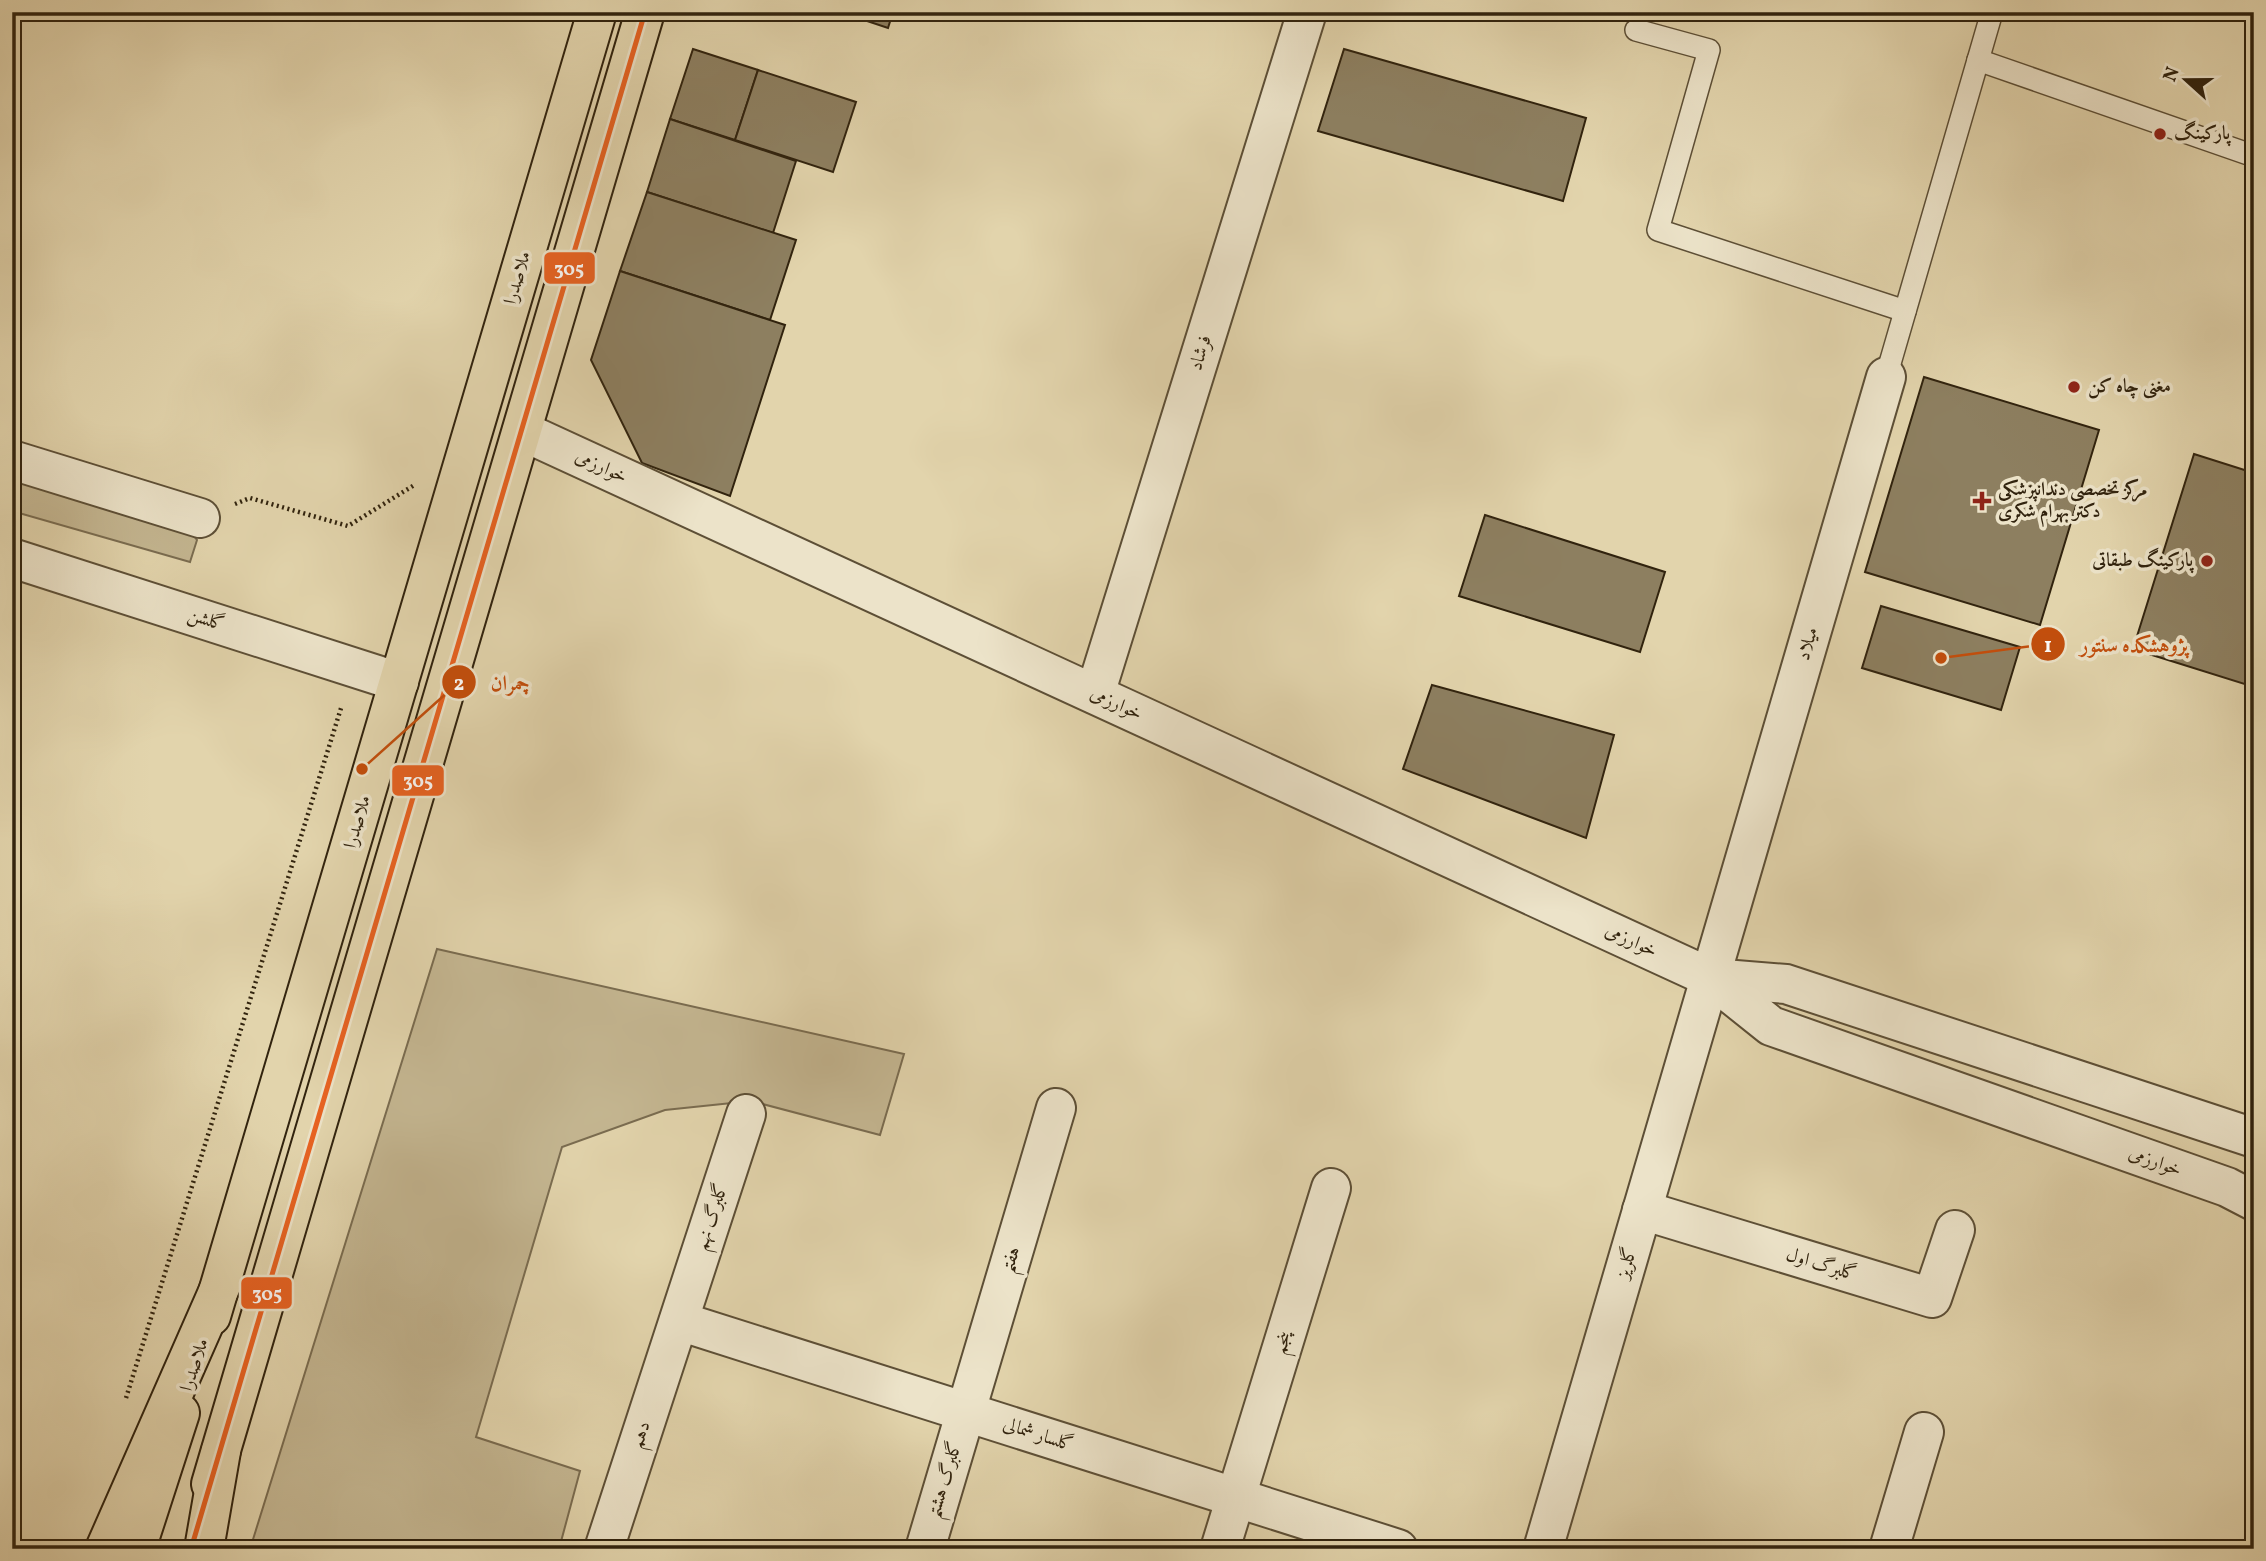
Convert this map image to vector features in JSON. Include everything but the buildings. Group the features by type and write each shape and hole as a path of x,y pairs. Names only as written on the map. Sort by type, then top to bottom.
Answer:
{"main road":[{"name":"ملاصدرا","path":"136,1549 222,1283 597,12"},
{"path":"191,1549 645,12"},
{"path":"105,1549 222,1283"},
{"path":"204,1549 221,1451"}],"street":[{"name":"فرشاد","path":"1095,694 1307,12"},
{"name":"میلاد","path":"1711,978 1886,377"},
{"name":"خوارزمی","path":"522,431 1711,978 1771,1026 2227,1187 2254,1201"},
{"path":"12,460 200,519"},
{"name":"گلشن","path":"12,558 399,681"},
{"name":"خوارزمی","path":"1711,978 1786,984 2254,1138"},
{"name":"گلریز","path":"1543,1549 1711,978"},
{"name":"هفتم","path":"965,1412 1056,1108"},
{"name":"گلبرگ نهم","path":"679,1321 746,1114"},
{"name":"پنجم","path":"1220,1549 1331,1188"},
{"name":"گلبرگ اول","path":"1642,1210 1931,1298 1955,1230"},
{"name":"گلسار شمالی","path":"679,1321 1398,1549"},
{"name":"دهم","path":"604,1549 679,1321"},
{"name":"گلبرگ هشتم","path":"925,1549 965,1412"},
{"path":"1889,1549 1924,1432"}],"lane":[{"name":"میلاد","path":"1886,377 1992,12"},
{"path":"1636,30 1709,50 1658,230 1905,311"},
{"path":"1978,60 2254,156"}],"path":[{"path":"200,519 250,498 348,526 467,452"},
{"path":"124,1405 354,667"}],"shaded area":[{"path":"12,479 189,530 197,540 190,562 12,511"},
{"path":"437,949 904,1054 880,1135 751,1101 665,1110 562,1147 476,1437 580,1471 559,1549 250,1549"}],"transit line":[{"name":"305","path":"191,1549 645,12"}],"place":[{"name":"پارکینگ","path":"2160,134"},
{"name":"مغنی چاه کن","path":"2074,387"},
{"name":"مرکز تخصصی دندانپزشکی دکتر بهرام شکری","path":"1982,501"},
{"name":"پارکینگ طبقاتی","path":"2207,561"},
{"name":"پژوهشکده سنتور","path":"1941,658"},
{"name":"چمران","path":"362,769"}]}
